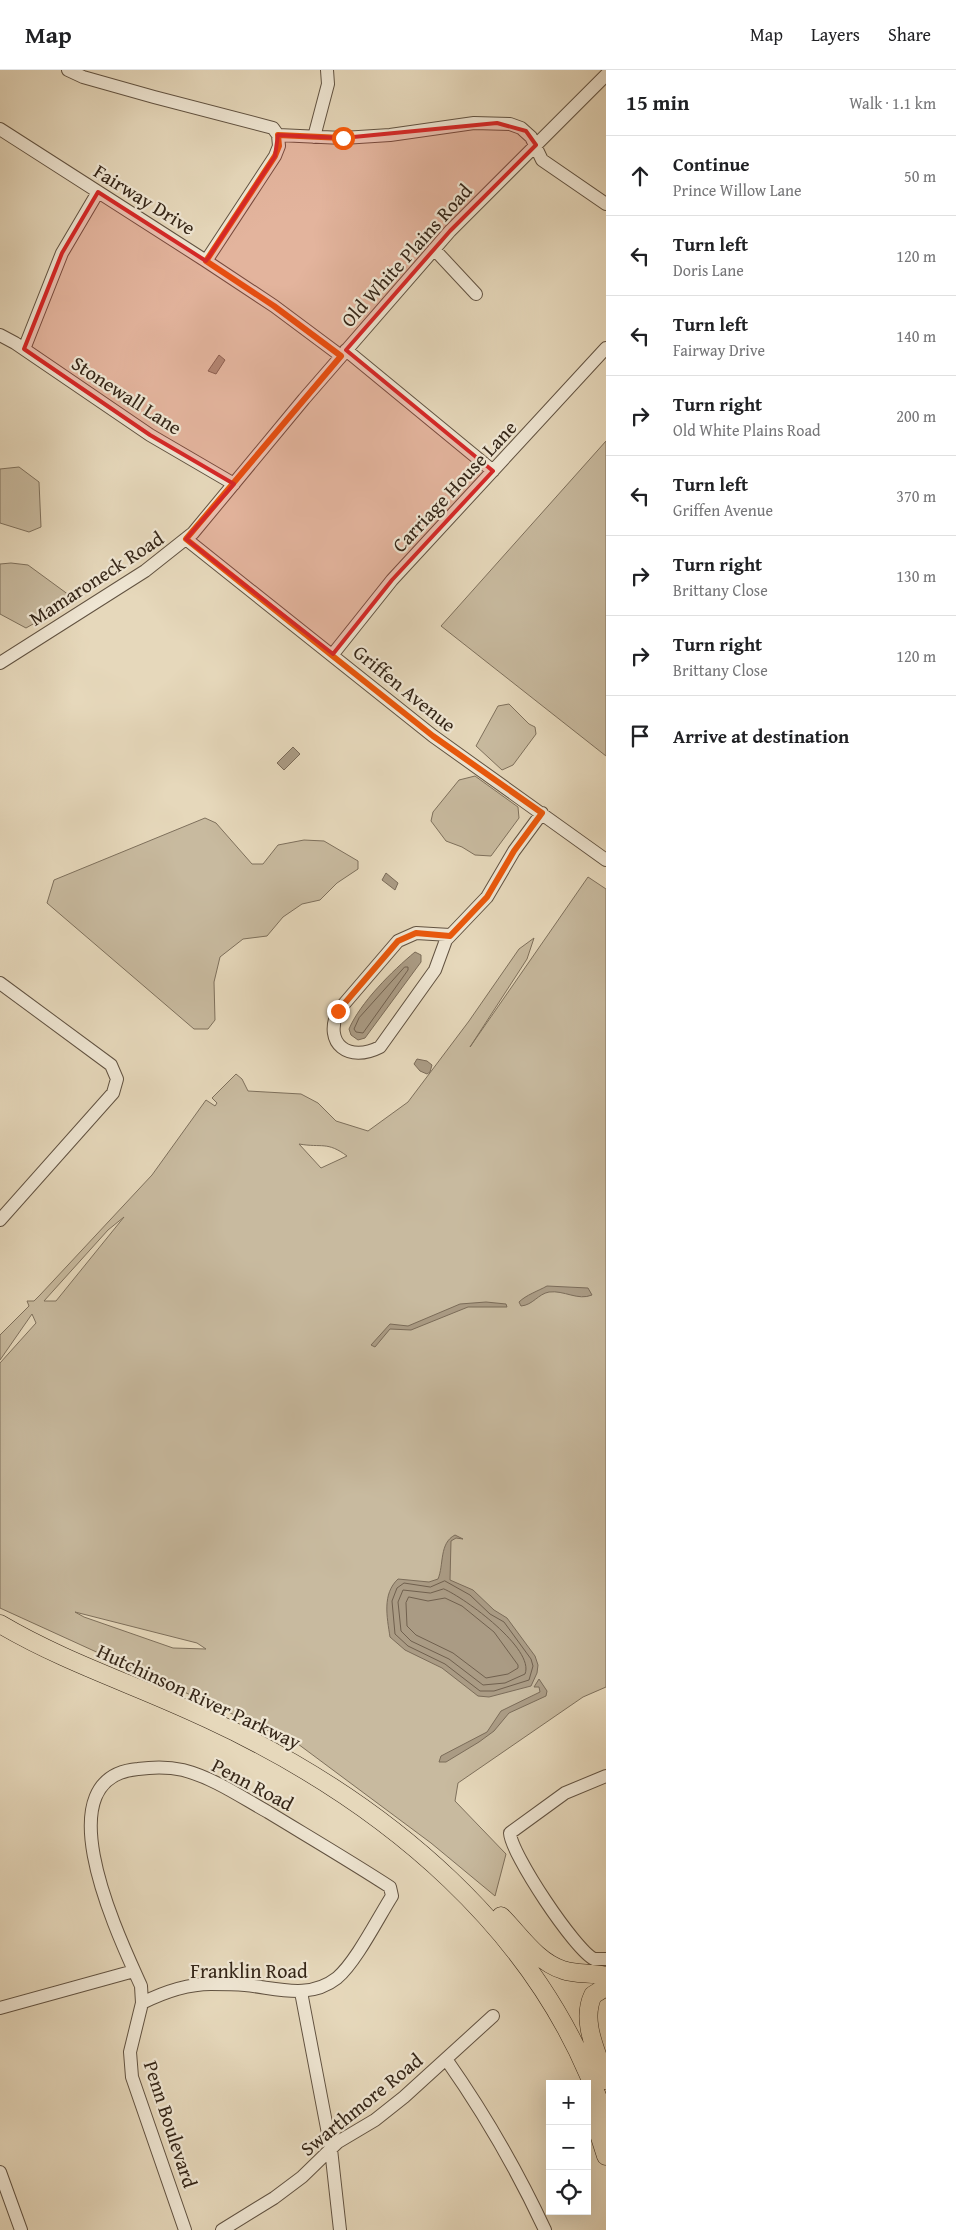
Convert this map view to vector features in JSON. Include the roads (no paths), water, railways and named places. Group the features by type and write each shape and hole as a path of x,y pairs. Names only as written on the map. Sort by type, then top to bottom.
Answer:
{"highway":[{"name":"Hutchinson River Parkway","path":"0,1624 48,1650 219,1724 295,1763 333,1786 393,1829 461,1889 501,1933 536,1980 558,2015 593,2085 606,2122"},
{"name":"Hutchinson River Parkway","path":"0,1636 44,1659 199,1726 261,1756 313,1786 385,1836 453,1895 492,1938 544,2010 579,2080"},
{"path":"333,1786 393,1825 455,1873 548,1962 570,1972 606,1976"},
{"path":"606,1987 593,1995 588,2015 591,2034 606,2080"},
{"path":"591,2112 606,2156"}],"street":[{"path":"68,70 83,77 136,92 273,128 278,135 279,146 275,156 206,261"},
{"path":"314,137 328,84 327,70"},
{"name":"Old White Plains Road","path":"186,539 347,354 434,249 606,75"},
{"path":"278,135 314,137 390,135 474,123 497,123 521,128 531,137 542,160 606,204"},
{"name":"Fairway Drive","path":"0,129 347,354 493,470"},
{"path":"24,349 62,253 98,192"},
{"path":"434,249 476,294"},
{"name":"Stonewall Lane","path":"0,335 24,349 150,435 234,484"},
{"name":"Carriage House Lane","path":"333,654 392,580 606,348"},
{"name":"Griffen Avenue","path":"186,539 333,654 433,736 606,860"},
{"name":"Mamaroneck Road","path":"0,663 145,571 186,539"},
{"path":"450,936 416,933 398,941 338,1011 333,1022 334,1034 339,1045 348,1052 358,1054 369,1053 380,1047 435,970 450,936 487,897 514,851 542,813"},
{"path":"0,983 111,1065 117,1079 113,1092 0,1220"},
{"name":"Penn Road","path":"134,1971 103,1894 91,1836 93,1805 99,1792 114,1774 124,1770 150,1768 183,1770 217,1783 350,1860 390,1888"},
{"path":"606,1776 565,1793 510,1833 514,1850 530,1878 581,1948 594,1959 606,1959"},
{"name":"Franklin Road","path":"142,2003 175,1989 209,1984 246,1985 301,1992 315,1990 338,1977 353,1957 392,1896 390,1888"},
{"path":"0,2008 134,1971"},
{"name":"Penn Boulevard","path":"134,1971 141,1986 142,2003 130,2052 132,2077 185,2230"},
{"path":"301,1992 331,2149 340,2230"},
{"name":"Swarthmore Road","path":"222,2230 274,2198 302,2177 331,2149 404,2097 493,2016"},
{"path":"446,2059 471,2093 507,2155 545,2230"},
{"path":"0,2172 20,2230"}],"water":[{"path":"219,355 225,360 216,374 208,371"},
{"path":"293,747 300,754 284,770 277,763"},
{"path":"386,873 398,883 395,890 382,880"},
{"path":"415,952 421,955 421,962 365,1038 358,1040 351,1035 349,1029 354,1019 387,978"},
{"path":"417,1059 427,1061 432,1065 430,1072 427,1074 420,1071 414,1064"},
{"path":"547,1286 588,1288 592,1295 581,1297 560,1292 549,1292 529,1304 521,1306 519,1302"},
{"path":"486,1302 506,1304 507,1307 468,1307 411,1330 390,1329 375,1347 371,1345 390,1324 408,1326 460,1304"},
{"path":"455,1535 463,1539 456,1538 451,1541 450,1580 473,1590 494,1610 507,1618 535,1656 538,1665 537,1673 531,1686 489,1697 478,1696 442,1668 405,1650 390,1637 387,1606 393,1585 398,1579 429,1582 438,1579 446,1543"},
{"path":"539,1679 547,1691 546,1696 509,1713 494,1731 479,1742 446,1762 439,1762 441,1756 487,1732 501,1711 540,1692 539,1687 534,1687"}]}
